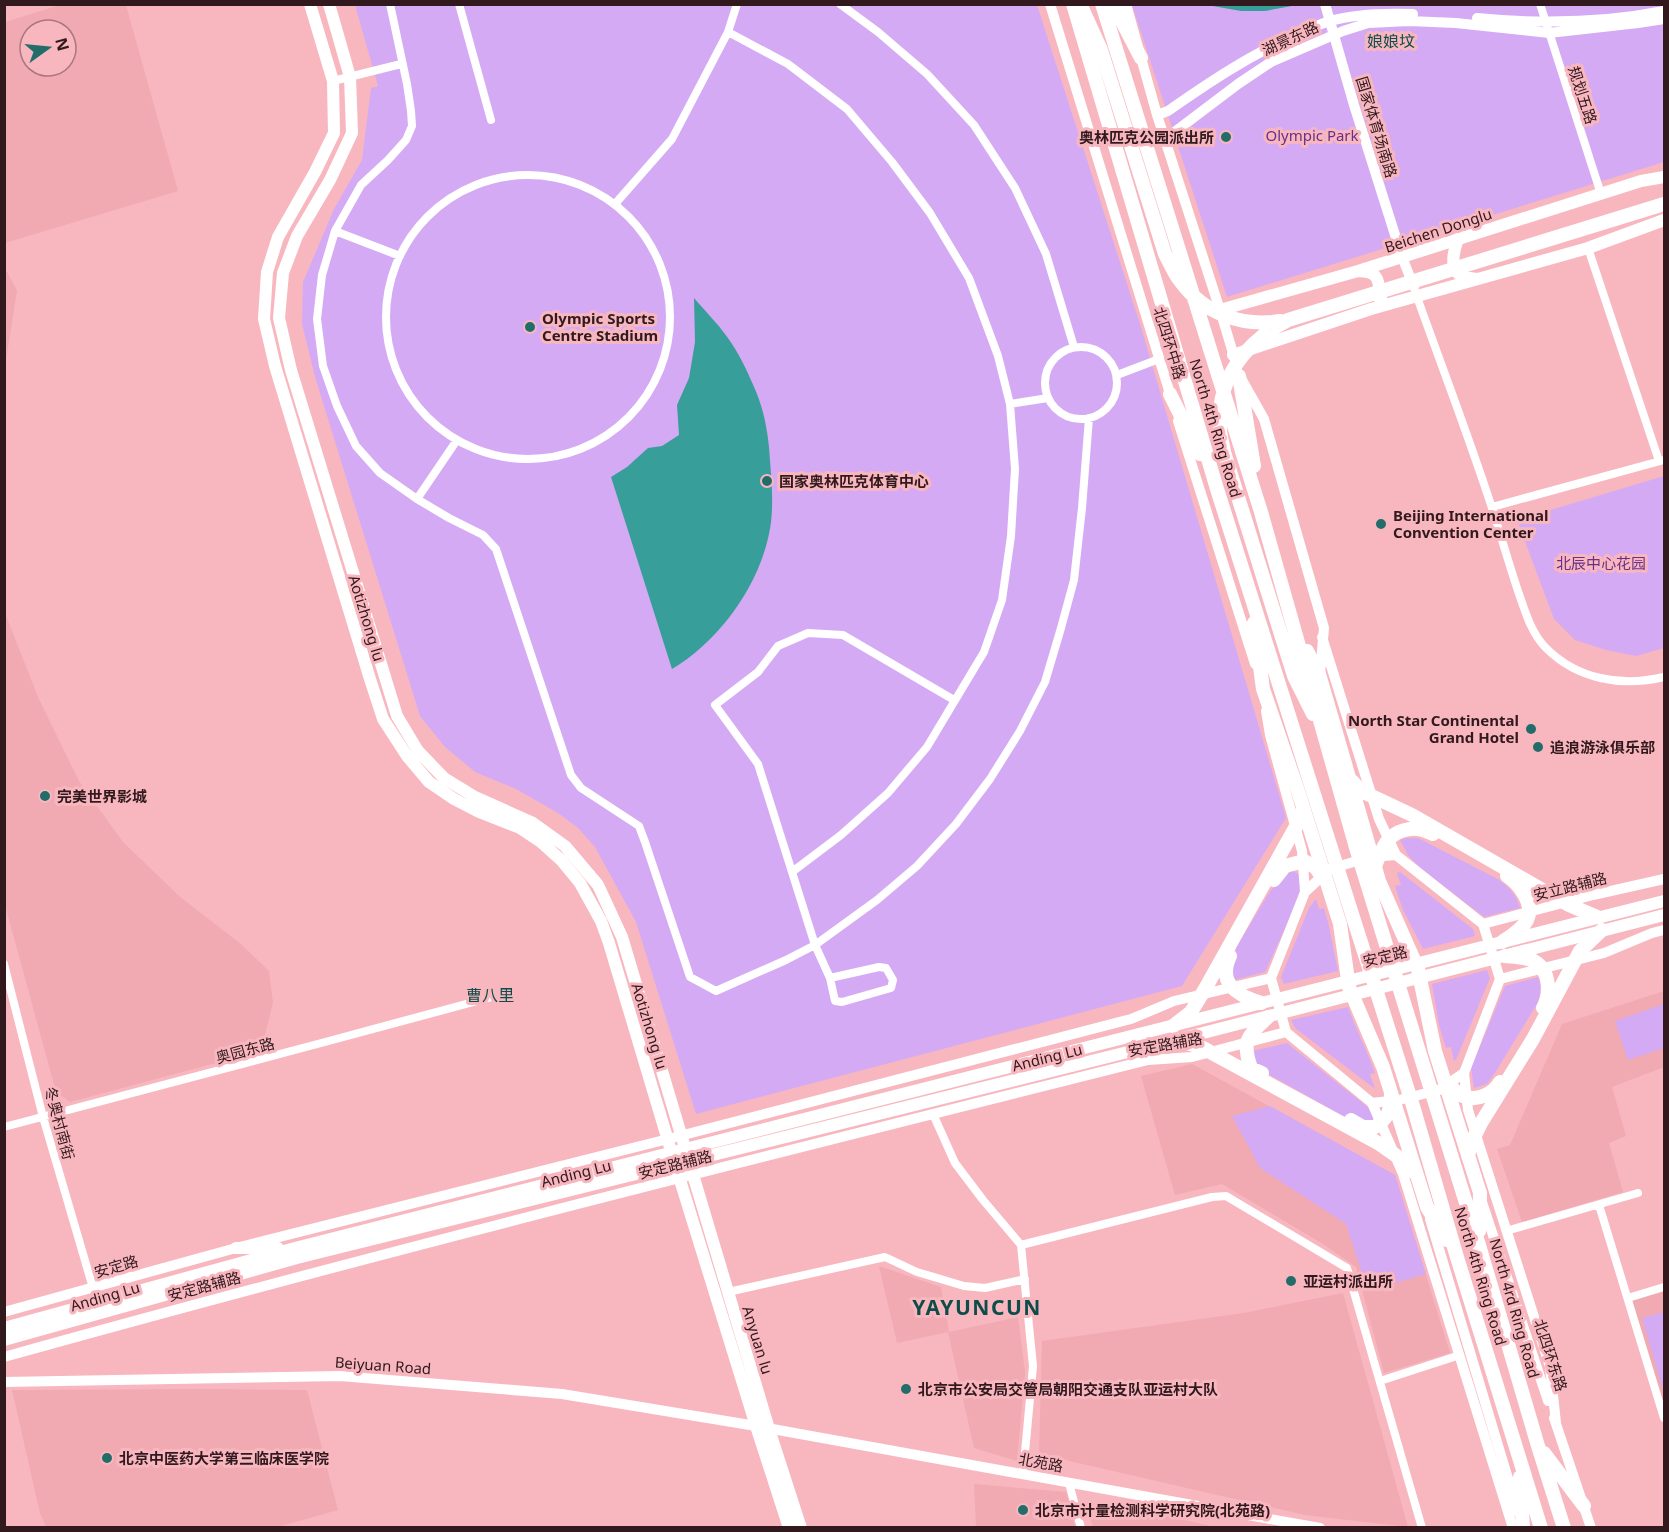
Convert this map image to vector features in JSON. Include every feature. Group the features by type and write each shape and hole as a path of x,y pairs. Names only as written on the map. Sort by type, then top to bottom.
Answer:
{"highway":[{"name":"North 4th Ring Road","path":"1073,4 1217,489 1334,858 1334,881 1407,1085 1518,1454"},
{"path":"1080,4 1101,50 1165,254 1180,282 1200,302 1226,318 1266,323 1288,320 1665,204"},
{"name":"North 4th Ring Road","path":"1102,4 1261,512 1357,851 1369,869"},
{"path":"1113,4 1141,58"},
{"path":"1288,320 1263,335 1242,355 1232,370 1220,408 1220,429 1224,452 1294,676 1327,743"},
{"path":"1239,376 1261,512"},
{"path":"1170,394 1217,489"},
{"path":"1248,585 1263,689 1303,808 1334,881 1332,898 1340,924 1349,987 1383,1067 1425,1202 1456,1254"},
{"path":"1296,631 1320,674 1349,777 1369,869 1379,881 1418,969 1434,1050 1480,1193 1479,1245"},
{"path":"1349,777 1361,791 1412,815 1599,924 1580,951 1533,1039 1471,1143 1467,1156"},
{"path":"1303,808 1299,821 1205,989 1191,1012 1174,1033 1378,1143 1417,1174"},
{"path":"1369,869 1391,836 1401,830 1422,828 1501,871 1514,881 1528,905 1528,918 1504,949 1532,960 1541,967 1547,979 1548,999 1498,1086 1485,1096 1474,1098 1462,1096 1444,1080"},
{"path":"1261,1003 1245,998 1232,989 1226,978 1226,966 1238,938 1276,876 1285,866 1304,861 1334,881"},
{"name":"North 4rd Ring Road","path":"1369,869 1432,1098 1564,1527"},
{"path":"1268,1017 1252,1031 1245,1044 1251,1068 1363,1127 1375,1127 1387,1119 1391,1090"},
{"path":"1538,1446 1584,1506"},
{"path":"1518,1454 1523,1527"},
{"path":"1518,1454 1541,1527"}],"main road":[{"name":"Aotizhong lu","path":"310,4 333,81 334,133 278,237 267,272 264,319 275,366 360,647 383,719 406,756 429,782 454,799 479,812 520,828 541,842 561,860 580,883 601,921 609,943 674,1159"},
{"name":"Aotizhong lu","path":"329,4 350,77 352,133 330,180 297,236 283,273 279,318 291,370 397,716 418,751 444,778 475,797 533,823 565,846 597,885 622,937 687,1155"},
{"name":"Beichen Donglu","path":"1221,310 1358,271 1641,181 1665,177"},
{"path":"1233,355 1371,309 1588,248 1665,220"},
{"path":"1458,239 1453,252 1458,273 1461,276 1478,279"},
{"path":"1358,271 1370,272 1376,276 1381,297 1371,309"},
{"name":"安定路","path":"1153,1031 1174,1033 1268,1017 1599,924 1625,911 1665,901"},
{"path":"1599,924 1629,924 1665,915"},
{"name":"安定路","path":"1156,1045 1174,1033 1261,1003 1504,949"},
{"name":"Anding Lu","path":"4,1340 297,1258 565,1191 687,1155 1153,1031"},
{"name":"Anding Lu","path":"687,1155 1156,1045"},
{"name":"Anyuan lu","path":"687,1155 769,1429 801,1527"},
{"name":"Anding Lu","path":"4,1328 295,1248 674,1159"},
{"name":"Anyuan lu","path":"674,1159 789,1527"},
{"path":"237,1248 295,1248"}],"street":[{"path":"390,4 412,126 406,140 361,185 335,231 322,275 317,319 323,366 337,406 356,446 380,473 417,499 483,535 496,549 571,775 581,788 639,826 690,977 716,991 815,945 877,900 917,866 956,824 990,779 1025,721 1045,682 1074,580 1089,418"},
{"path":"459,4 492,120"},
{"path":"615,204 672,139 728,32 737,4"},
{"path":"840,4 878,32 927,74 974,125 1015,188 1046,254 1074,347"},
{"name":"北四环中路","path":"1050,4 1263,689 1270,735 1302,850 1305,892"},
{"path":"1126,4 1164,140 1221,310 1239,376 1264,419 1324,628 1320,674"},
{"name":"国家体育场南路","path":"1325,4 1354,105 1417,297"},
{"name":"规划五路","path":"1540,4 1601,194"},
{"name":"湖景东路","path":"1157,115 1168,111 1231,68 1263,50 1330,22 1382,14 1407,14 1515,22 1547,28 1665,11"},
{"name":"湖景东路","path":"1164,140 1271,62 1368,23 1409,21 1547,28 1638,23 1665,19"},
{"path":"728,32 788,64 847,109 892,162 930,213 969,278 998,356 1010,404 1016,469 1011,536 1002,600 984,652 927,747 888,793 842,835 792,872"},
{"path":"333,81 401,64"},
{"path":"536,174 570,180 586,186 615,204 647,239 662,271 668,294 670,317 668,341 658,375 646,396 631,415 604,437 560,456 537,459 513,458 490,454 457,440 431,420 406,388 395,367 387,335 387,303 394,271 400,256 418,227 441,204 471,186 503,176 536,174"},
{"path":"335,231 400,256"},
{"path":"1492,507 1662,460 1588,248"},
{"path":"1417,297 1534,632 1544,646 1560,661 1594,677 1620,682 1640,682 1665,677"},
{"path":"1085,346 1106,356 1113,364 1117,375 1114,397 1108,407 1089,418 1077,419 1065,415 1055,408 1045,388 1045,377 1055,357 1074,347 1085,346"},
{"path":"1117,375 1159,359"},
{"path":"1010,404 1048,398"},
{"path":"417,499 457,440"},
{"path":"830,978 879,967 886,968 893,980 891,988 842,1002 835,1001 830,978 815,945 758,764 715,705 758,672 778,646 808,633 843,635 954,700"},
{"path":"1322,637 1379,819 1396,855 1483,924 1500,979 1464,1073 1468,1110 1550,1367 1556,1423"},
{"path":"1396,855 1370,857 1330,869 1305,892 1271,978 1286,1032 1372,1103 1404,1174 1513,1527"},
{"name":"安立路辅路","path":"1483,924 1665,879"},
{"path":"1500,979 1604,953 1665,930"},
{"name":"冬奥村南街","path":"4,964 44,1117 93,1288"},
{"name":"安定路辅路","path":"237,1248 1131,1019 1174,1001 1271,978"},
{"name":"奥园东路","path":"4,1127 492,997"},
{"name":"安定路辅路","path":"4,1357 202,1302 680,1178 1148,1060 1192,1057 1286,1032"},
{"path":"1372,1103 1399,1100 1439,1090 1464,1073"},
{"path":"933,1114 955,1163 1021,1245 1033,1366 1023,1474"},
{"path":"565,1191 596,1200"},
{"name":"北四环东路","path":"1480,1193 1591,1527"},
{"path":"1506,1231 1638,1193"},
{"path":"1021,1245 1212,1197 1226,1196 1347,1268 1422,1527"},
{"path":"1425,1202 1523,1527"},
{"path":"1599,1205 1665,1418"},
{"name":"安定路","path":"4,1312 237,1248"},
{"path":"728,1292 885,1257 917,1272 964,1286 985,1288 1025,1279"},
{"path":"1628,1298 1665,1287"},
{"path":"1380,1382 1460,1356"},
{"name":"Beiyuan Road","path":"4,1382 340,1376 562,1394 756,1426"},
{"name":"北苑路","path":"756,1426 1320,1527"},
{"path":"1069,1483 1081,1527"}],"shaded area":[{"path":"60,5 126,5 178,191 5,243 5,22"},
{"path":"5,272 17,290 5,367"},
{"path":"5,613 38,697 79,781 123,842 179,896 242,945 269,971 273,1003 261,1051 70,1102 56,1092 5,905"},
{"path":"1664,991 1664,1067 1612,1087 1626,1136 1609,1143 1623,1192 1522,1222 1497,1149 1510,1145 1562,1024"},
{"path":"1192,1064 1395,1175 1450,1353 1384,1373 1356,1267 1323,1244 1222,1184 1175,1195 1141,1076"},
{"path":"879,1266 941,1287 949,1332 1018,1317 1025,1372 1017,1461 974,1448 948,1332 897,1343"},
{"path":"1664,1287 1664,1418 1628,1298"},
{"path":"1343,1293 1408,1527 1305,1515 1039,1454 1042,1341 1244,1313"},
{"path":"12,1390 307,1390 338,1510 278,1527 46,1527 40,1513"},
{"name":"北京市计量检测科学研究院(北苑路)","path":"974,1484 1066,1492 1075,1527 976,1527"},
{"path":"1108,1502 1215,1527 1093,1527 1089,1514"}],"green space":[{"name":"国家奥林匹克体育中心","path":"355,5 1037,5 1140,324 1286,818 1182,986 696,1114 636,922 595,847 578,828 558,813 516,789 475,772 445,747 420,716 315,377 302,324 303,282 334,209 362,160 371,88 378,86"},
{"name":"Olympic Park","path":"1132,5 1664,5 1664,162 1227,297"},
{"name":"北辰中心花园","path":"1664,476 1664,648 1636,656 1606,650 1575,640 1554,619 1517,520"},
{"path":"1418,838 1496,878 1511,891 1520,908 1484,917 1419,867 1408,855 1400,840"},
{"path":"1293,871 1300,875 1300,896 1265,972 1234,980 1230,970 1237,946 1269,893 1283,876"},
{"path":"1400,872 1473,929 1475,936 1423,949 1403,910 1395,886 1401,885 1397,873"},
{"path":"1316,899 1319,909 1324,908 1338,971 1284,984 1281,977 1309,908"},
{"path":"1487,970 1490,978 1454,1061 1451,1047 1446,1048 1439,1025 1432,984"},
{"path":"1538,977 1540,990 1537,1004 1487,1084 1474,1088 1471,1068 1505,986"},
{"path":"1664,1004 1664,1048 1628,1060 1615,1021"},
{"path":"1348,1007 1375,1073 1370,1074 1375,1089 1295,1028 1291,1020"},
{"path":"1287,1043 1374,1112 1378,1120 1357,1124 1268,1074 1256,1062 1252,1051"},
{"path":"1270,1106 1395,1175 1426,1274 1368,1291 1346,1224 1260,1168 1232,1116"},
{"path":"1664,1312 1664,1393 1642,1318"}],"water":[{"path":"1207,5 1297,5 1265,11 1241,11"},
{"path":"694,298 719,326 736,350 760,402 769,444 772,517 764,554 746,593 734,611 705,644 672,669 611,477 627,467 648,448 662,446 679,435 677,405 689,378 695,342"}],"place":[{"name":"奥林匹克公园派出所","path":"1226,137"},
{"name":"Olympic Sports Centre Stadium","path":"530,327"},
{"name":"国家奥林匹克体育中心","path":"767,481"},
{"name":"Beijing International Convention Center","path":"1381,524"},
{"name":"North Star Continental Grand Hotel","path":"1531,729"},
{"name":"追浪游泳俱乐部","path":"1538,747"},
{"name":"完美世界影城","path":"45,796"},
{"name":"亚运村派出所","path":"1291,1281"},
{"name":"北京市公安局交管局朝阳交通支队亚运村大队","path":"906,1389"},
{"name":"北京中医药大学第三临床医学院","path":"107,1458"},
{"name":"北京市计量检测科学研究院(北苑路)","path":"1023,1510"}],"district":[{"name":"娘娘坟","path":"1391,41"},
{"name":"曹八里","path":"490,995"},
{"name":"YAYUNCUN","path":"977,1307"}]}
